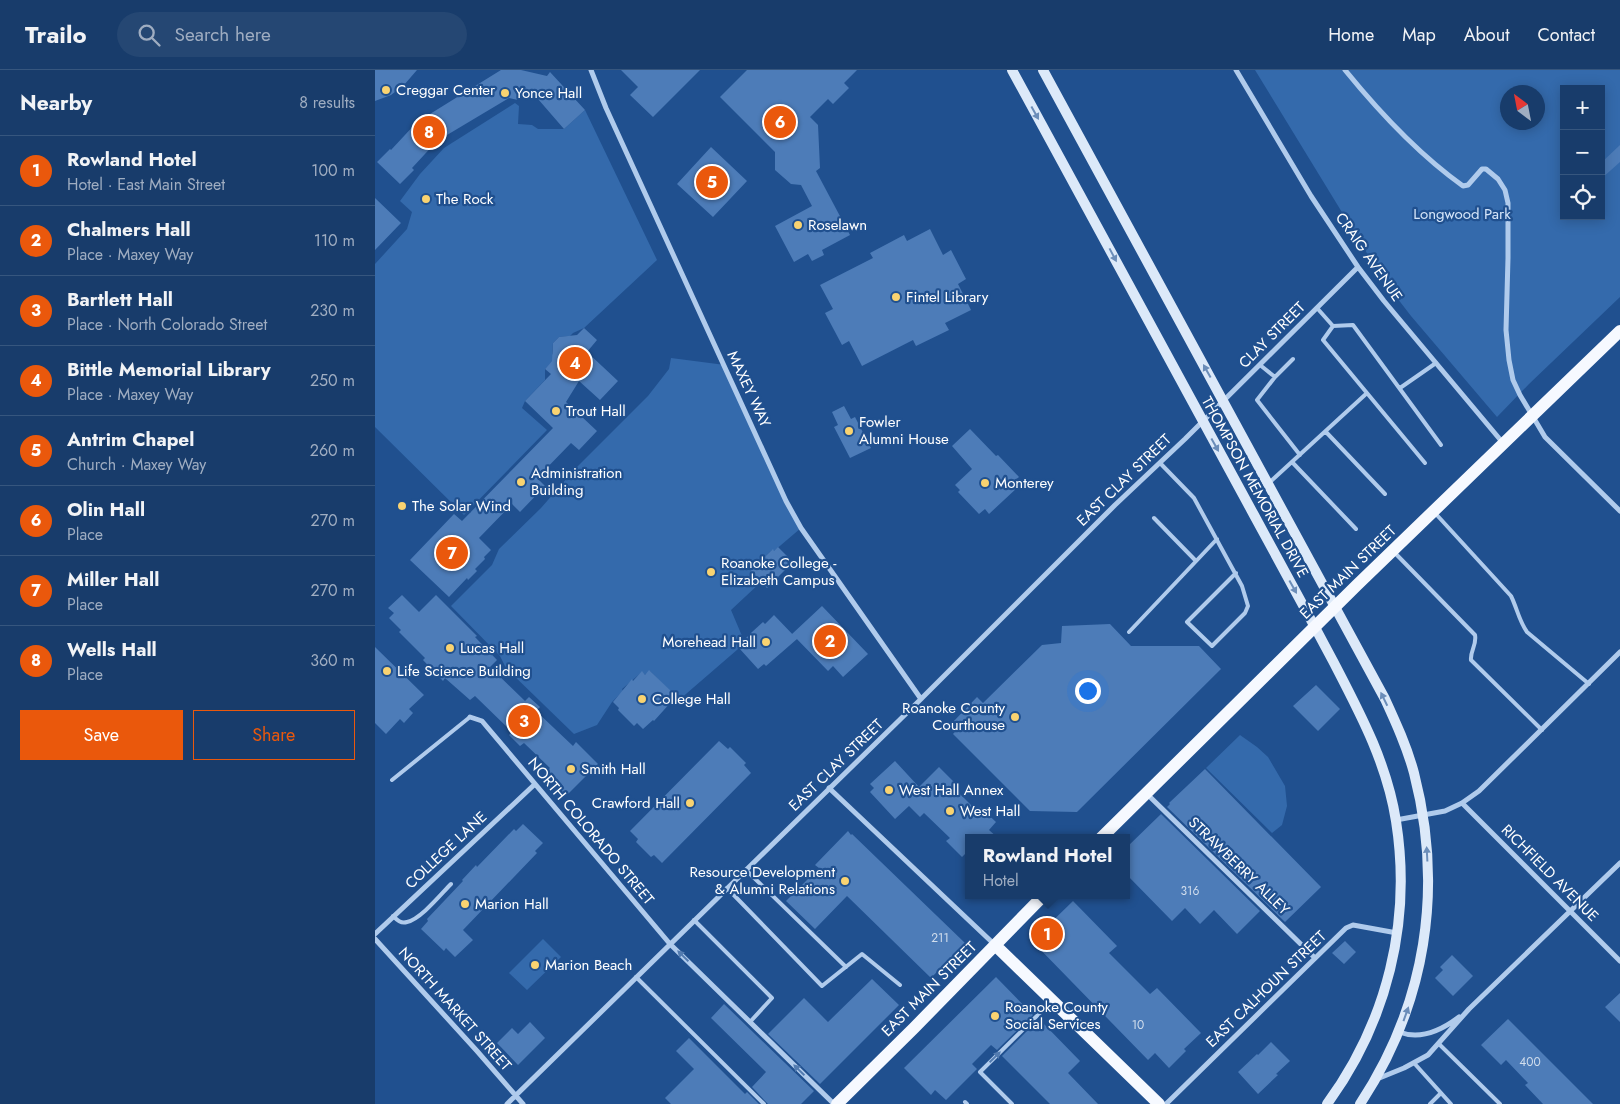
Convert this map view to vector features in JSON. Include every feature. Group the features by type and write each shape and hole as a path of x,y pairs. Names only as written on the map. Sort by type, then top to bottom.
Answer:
{"main road":[{"name":"THOMPSON MEMORIAL DRIVE","path":"1012,70 1315,626 1373,740 1384,772 1396,820 1401,863 1397,933 1389,975 1378,1012 1363,1047 1327,1104"},
{"name":"THOMPSON MEMORIAL DRIVE","path":"1043,70 1385,699 1403,739 1414,773 1427,844 1429,887 1421,961 1399,1032 1377,1079 1360,1104"},
{"name":"EAST MAIN STREET","path":"1105,834 1315,626 1620,331"},
{"name":"EAST MAIN STREET","path":"835,1104 914,1028 1040,899"},
{"path":"995,946 1159,1104"}],"street":[{"name":"MAXEY WAY","path":"591,70 606,108 787,501 806,535 921,699"},
{"name":"CRAIG AVENUE","path":"1236,70 1311,196 1358,267 1384,301 1504,444"},
{"path":"1345,70 1382,114 1413,145 1453,179 1463,186 1468,185 1481,169 1487,169 1498,179 1505,190 1508,203 1506,330 1513,380 1545,436 1620,512"},
{"name":"CLAY STREET","path":"1202,421 1358,267"},
{"name":"EAST CLAY STREET","path":"507,1104 1202,421"},
{"path":"1396,820 1445,811 1462,803 1479,791 1620,652"},
{"name":"NORTH COLORADO STREET","path":"470,717 482,721 670,944 835,1104"},
{"name":"COLLEGE LANE","path":"375,934 535,784"},
{"path":"829,788 995,946"},
{"name":"STRAWBERRY ALLEY","path":"1145,793 1315,958"},
{"name":"RICHFIELD AVENUE","path":"1462,803 1620,961"},
{"path":"1377,1079 1428,1055 1469,1010 1620,863"},
{"name":"EAST CALHOUN STREET","path":"1166,1104 1346,928 1353,925 1397,933"},
{"name":"NORTH MARKET STREET","path":"375,939 523,1104"},
{"path":"1399,1032 1419,1035 1433,1032 1453,1023 1469,1010"}],"lane":[{"path":"1317,308 1333,326"},
{"path":"1333,326 1353,325 1441,445"},
{"path":"1333,326 1323,340 1425,462"},
{"path":"1293,359 1275,377 1257,400 1300,454"},
{"path":"1400,388 1436,363"},
{"path":"1260,365 1275,377"},
{"path":"1268,484 1367,393"},
{"path":"1326,432 1385,494"},
{"path":"1292,462 1356,529"},
{"path":"1160,463 1194,498 1236,573 1248,606 1245,613 1212,646 1187,622 1236,573"},
{"path":"1434,511 1511,596 1521,623 1527,632 1589,684"},
{"path":"1154,518 1196,561"},
{"path":"1129,632 1217,539"},
{"path":"1393,550 1475,635 1477,641 1470,655 1471,660 1542,730"},
{"path":"392,780 470,717"},
{"path":"746,870 846,967"},
{"path":"393,916 399,922 406,923 412,920 422,913 451,884"},
{"path":"727,888 822,986 862,954 900,985"},
{"path":"695,920 772,998 750,1022"},
{"path":"636,977 764,1104"},
{"path":"1012,1104 980,1072 1052,1001"},
{"path":"1439,1044 1500,1104"},
{"path":"1414,1063 1451,1104"},
{"path":"1430,1104 1441,1093"}],"green space":[{"name":"Longwood Park","path":"1255,70 1620,70 1620,297 1497,417 1411,316 1384,281"},
{"path":"515,103 519,106 518,124 532,125 538,129 564,129 585,110 657,260 584,328 570,336 559,337 553,343 552,354 556,357 545,369 545,380 525,401 522,408 547,430 464,515 375,427 375,264 407,229 412,212 400,201 420,174 444,148"},
{"path":"671,358 725,365 801,528 774,551 772,550 750,571 761,582 731,610 745,643 679,700 650,671 645,675 642,672 622,689 623,691 612,702 597,725 574,734 506,668 500,656 451,606 492,565 499,549 648,396 669,369"},
{"path":"1240,735 1268,757 1285,786 1287,806 1282,825 1272,833 1206,768"},
{"name":"Marion Beach","path":"543,939 561,957 527,990 509,973"}],"building":[{"name":"Creggar Center","path":"375,70 417,70 404,85 391,95 375,101"},
{"path":"501,70 521,70 547,76 550,72 585,110 564,129 538,99 519,96 518,100 509,98 437,141 400,184 377,162 417,122"},
{"path":"621,70 700,70 653,117 630,95 638,87"},
{"path":"747,70 857,70 844,83 849,88 833,104 828,99 810,117 818,125 820,168 816,171 850,235 822,250 824,255 812,261 808,254 794,262 775,226 812,206 801,185 791,184 775,170 775,152 720,97"},
{"path":"1620,145 1620,162 1605,175 1605,159"},
{"path":"711,147 747,181 713,217 677,184"},
{"path":"375,198 401,223 375,250"},
{"name":"Fintel Library","path":"930,229 943,255 951,250 966,279 958,284 971,310 945,323 949,330 916,346 913,340 862,366 849,341 842,345 825,313 833,309 820,285 873,258 870,253 904,235 907,241"},
{"path":"584,328 597,340 587,352 618,381 600,400 579,381 566,402 597,431 579,450 571,443 537,478 545,486 520,512 512,504 479,538 491,550 475,569 477,571 468,580 467,578 449,597 410,560 454,514 462,521 553,428 525,401 551,374 545,369 552,361 553,343 559,337 577,335"},
{"name":"Fowler Alumni House","path":"844,406 851,419 855,417 871,448 850,458 834,427 838,425 832,412"},
{"name":"Monterey","path":"970,429 1019,477 1013,482 1018,487 989,514 985,509 979,514 958,492 960,490 955,485 972,469 952,446"},
{"path":"778,547 792,561 767,588 750,571 773,549 774,551"},
{"path":"402,595 419,612 436,595 477,636 475,637 497,660 490,667 525,701 529,697 540,707 536,711 573,746 576,742 598,764 566,796 544,774 550,768 524,743 520,746 509,735 512,732 475,696 470,700 445,678 443,681 423,660 425,658 399,632 401,630 389,618 394,613 388,608"},
{"path":"822,606 868,654 843,677 833,666 828,671 792,634"},
{"name":"Morehead Hall","path":"774,615 797,639 766,666 764,664 758,669 739,648 745,643 743,641 752,632 763,622 765,624"},
{"name":"Roanoke County Courthouse","path":"1110,624 1131,646 1199,646 1221,669 1077,812 1030,811 953,734 958,728 953,722 977,697 983,703 1042,645 1061,643 1062,626"},
{"name":"Life Science Building","path":"375,647 424,695 409,709 413,713 404,723 400,719 386,734 375,723"},
{"name":"College Hall","path":"649,670 672,692 668,698 672,701 654,721 643,729 637,723 634,726 618,710 619,708 613,702 632,679 633,681 642,671 645,675"},
{"path":"1316,685 1340,709 1318,731 1293,706"},
{"name":"Crawford Hall","path":"719,741 728,749 730,747 746,763 744,765 751,773 662,863 654,855 651,857 636,842 638,839 630,831"},
{"name":"West Hall","path":"895,761 919,787 939,767 954,782 951,785 976,810 980,807 996,822 989,830 994,834 965,834 965,854 962,857 946,841 950,838 924,813 920,817 909,806 895,819 870,792 874,788 870,784"},
{"path":"1205,769 1321,887 1285,922 1167,807"},
{"path":"1161,814 1260,911 1237,934 1214,910 1200,924 1185,908 1172,921 1130,878 1130,844"},
{"name":"Marion Hall","path":"523,824 543,843 535,851 537,853 463,930 473,940 455,957 446,948 444,951 421,929 428,921 427,919 476,865 477,867 514,829 516,831"},
{"path":"848,831 965,943 931,978 847,896 815,929 786,901 819,868 815,865"},
{"path":"1073,901 1117,946 1109,953 1150,994 1157,988 1201,1033 1184,1049 1186,1051 1169,1068 1155,1053 1148,1060 1032,941"},
{"path":"1345,941 1356,952 1344,964 1332,953"},
{"path":"1452,955 1473,976 1453,996 1435,978 1443,970 1440,967"},
{"path":"996,977 1033,1015 997,1050 991,1045 972,1064 977,1069 946,1100 935,1090 931,1095 904,1068"},
{"path":"872,979 899,1005 820,1084 768,1034 804,998 828,1022"},
{"path":"1620,993 1620,1022 1605,1007"},
{"path":"724,1004 814,1091 801,1104 768,1104 752,1087 766,1072 711,1018"},
{"path":"1508,1019 1593,1104 1543,1104 1525,1085 1528,1083 1506,1060 1501,1065 1481,1045"},
{"path":"1038,1020 1080,1061 1068,1073 1098,1104 1050,1104 1002,1056"},
{"path":"530,1022 545,1038 518,1065 497,1043 512,1028 518,1034"},
{"path":"689,1038 745,1094 747,1092 759,1104 671,1104 665,1098 694,1069 676,1051"},
{"path":"1271,1042 1290,1061 1258,1094 1238,1072"}],"place":[{"name":"Creggar Center","path":"386,90"},
{"name":"Yonce Hall","path":"505,93"},
{"name":"Olin Hall","path":"780,122"},
{"name":"Wells Hall","path":"429,132"},
{"name":"Antrim Chapel","path":"712,182"},
{"name":"The Rock","path":"426,199"},
{"name":"Roselawn","path":"798,225"},
{"name":"Fintel Library","path":"896,297"},
{"name":"Bittle Memorial Library","path":"575,363"},
{"name":"Trout Hall","path":"556,411"},
{"name":"Fowler Alumni House","path":"849,431"},
{"name":"Administration Building","path":"521,482"},
{"name":"Monterey","path":"985,483"},
{"name":"The Solar Wind","path":"402,506"},
{"name":"Miller Hall","path":"452,553"},
{"name":"Roanoke College - Elizabeth Campus","path":"711,572"},
{"name":"Chalmers Hall","path":"830,641"},
{"name":"Morehead Hall","path":"766,642"},
{"name":"Lucas Hall","path":"450,648"},
{"name":"Life Science Building","path":"387,671"},
{"name":"College Hall","path":"642,699"},
{"name":"Roanoke County Courthouse","path":"1015,717"},
{"name":"Bartlett Hall","path":"524,721"},
{"name":"Smith Hall","path":"571,769"},
{"name":"West Hall Annex","path":"889,790"},
{"name":"Crawford Hall","path":"690,803"},
{"name":"West Hall","path":"950,811"},
{"name":"Resource Development & Alumni Relations","path":"845,881"},
{"name":"Marion Hall","path":"465,904"},
{"name":"Rowland Hotel","path":"1047,934"},
{"name":"Marion Beach","path":"535,965"},
{"name":"Roanoke County Social Services","path":"995,1016"}]}
